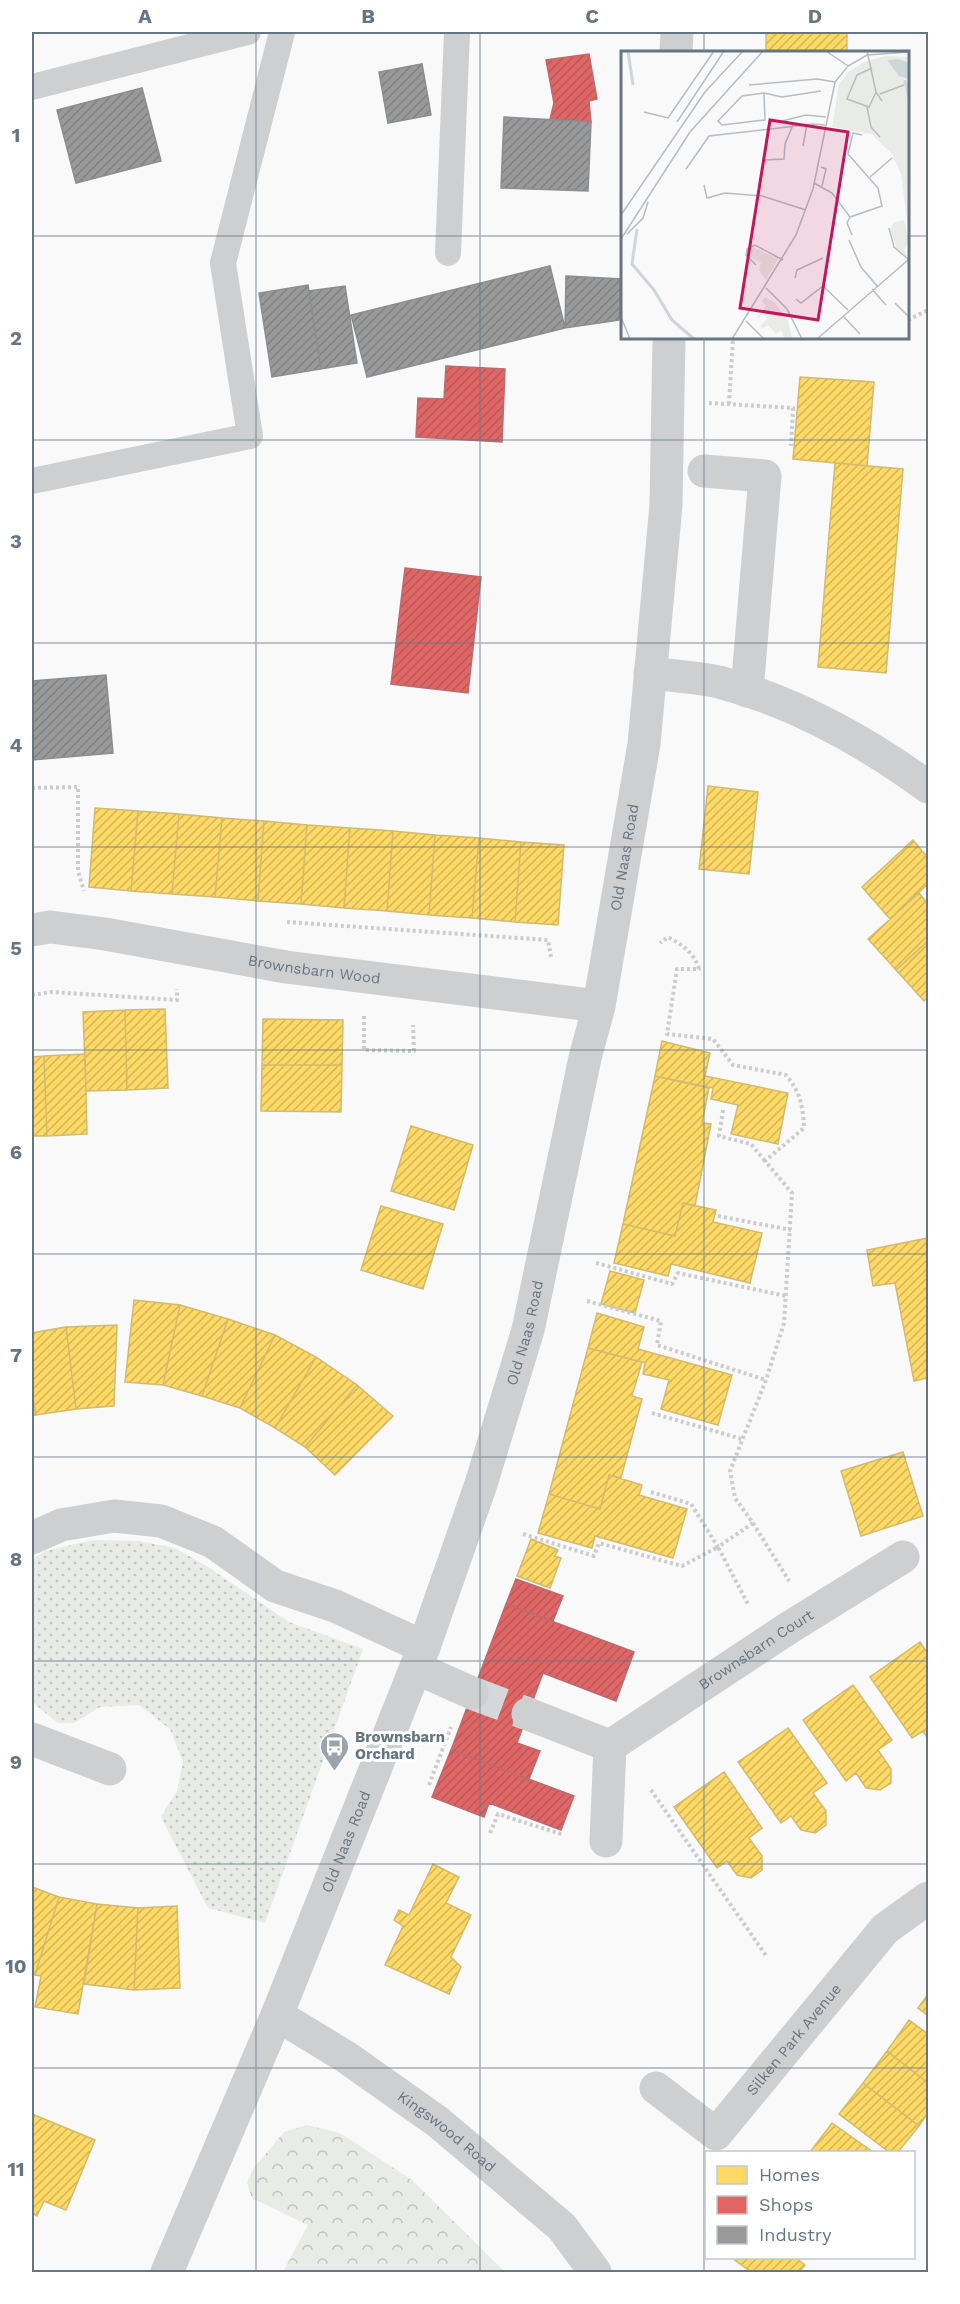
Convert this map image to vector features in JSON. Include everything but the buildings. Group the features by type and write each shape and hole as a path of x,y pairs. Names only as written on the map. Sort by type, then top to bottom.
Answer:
{"street":[{"path":"676,51 677,32"},
{"name":"Old Naas Road","path":"167,2272 277,2015 420,1658 481,1484 528,1330 585,1058 599,1006 644,744 666,505 669,339"},
{"path":"704,471 765,476 747,691"},
{"path":"650,673 717,682 800,710 886,756 928,787"},
{"name":"Brownsbarn Wood","path":"32,930 50,927 105,934 286,967 599,1006"},
{"path":"32,1538 61,1525 114,1516 161,1521 213,1542 275,1586 335,1606 472,1693"},
{"name":"Brownsbarn Court","path":"610,1746 787,1629 903,1557"},
{"path":"528,1714 610,1746 606,1841"},
{"path":"32,1739 110,1769"},
{"name":"Silken Park Avenue","path":"656,2088 716,2134 885,1929 928,1898"},
{"name":"Kingswood Road","path":"277,2015 346,2057 438,2122 562,2227 595,2272"}],"lane":[{"path":"32,87 248,32"},
{"path":"32,481 250,436 223,262 282,32"},
{"path":"448,253 458,32"}],"path":[{"path":"909,320 928,310"},
{"path":"729,404 733,339"},
{"path":"32,788 78,787 78,871 83,891 91,897"},
{"path":"280,922 548,940 549,957 559,957"},
{"path":"660,943 668,938 676,942 695,957 699,969 677,969 668,1034 713,1039 733,1065 786,1075 797,1089 803,1103 804,1128 765,1161"},
{"path":"723,1110 719,1136 751,1144 792,1193 784,1323 766,1380 730,1471 735,1497 790,1582"},
{"path":"718,1216 791,1230"},
{"path":"596,1263 672,1284 678,1273 786,1296"},
{"path":"587,1301 662,1321 657,1345 766,1380"},
{"path":"652,1413 742,1439"},
{"path":"651,1492 691,1504 749,1605 748,1615"},
{"path":"523,1534 594,1556 599,1543 682,1566 717,1547 753,1523"},
{"path":"429,1785 453,1721"},
{"path":"649,1788 767,1957"},
{"path":"490,1833 498,1814 566,1836 569,1825"}],"green space":[{"path":"92,1540 139,1541 175,1548 208,1567 289,1622 363,1649 265,1923 208,1908 161,1817 177,1791 183,1762 170,1729 139,1705 100,1707 74,1723 58,1723 32,1702 32,1560 45,1551"},
{"path":"307,2125 340,2133 412,2180 505,2272 283,2272 308,2225 252,2198 247,2183 253,2169 284,2132"}],"tunnel":[{"path":"472,1693 528,1714"}],"place":[{"name":"Brownsbarn Orchard","path":"334,1772"}]}
